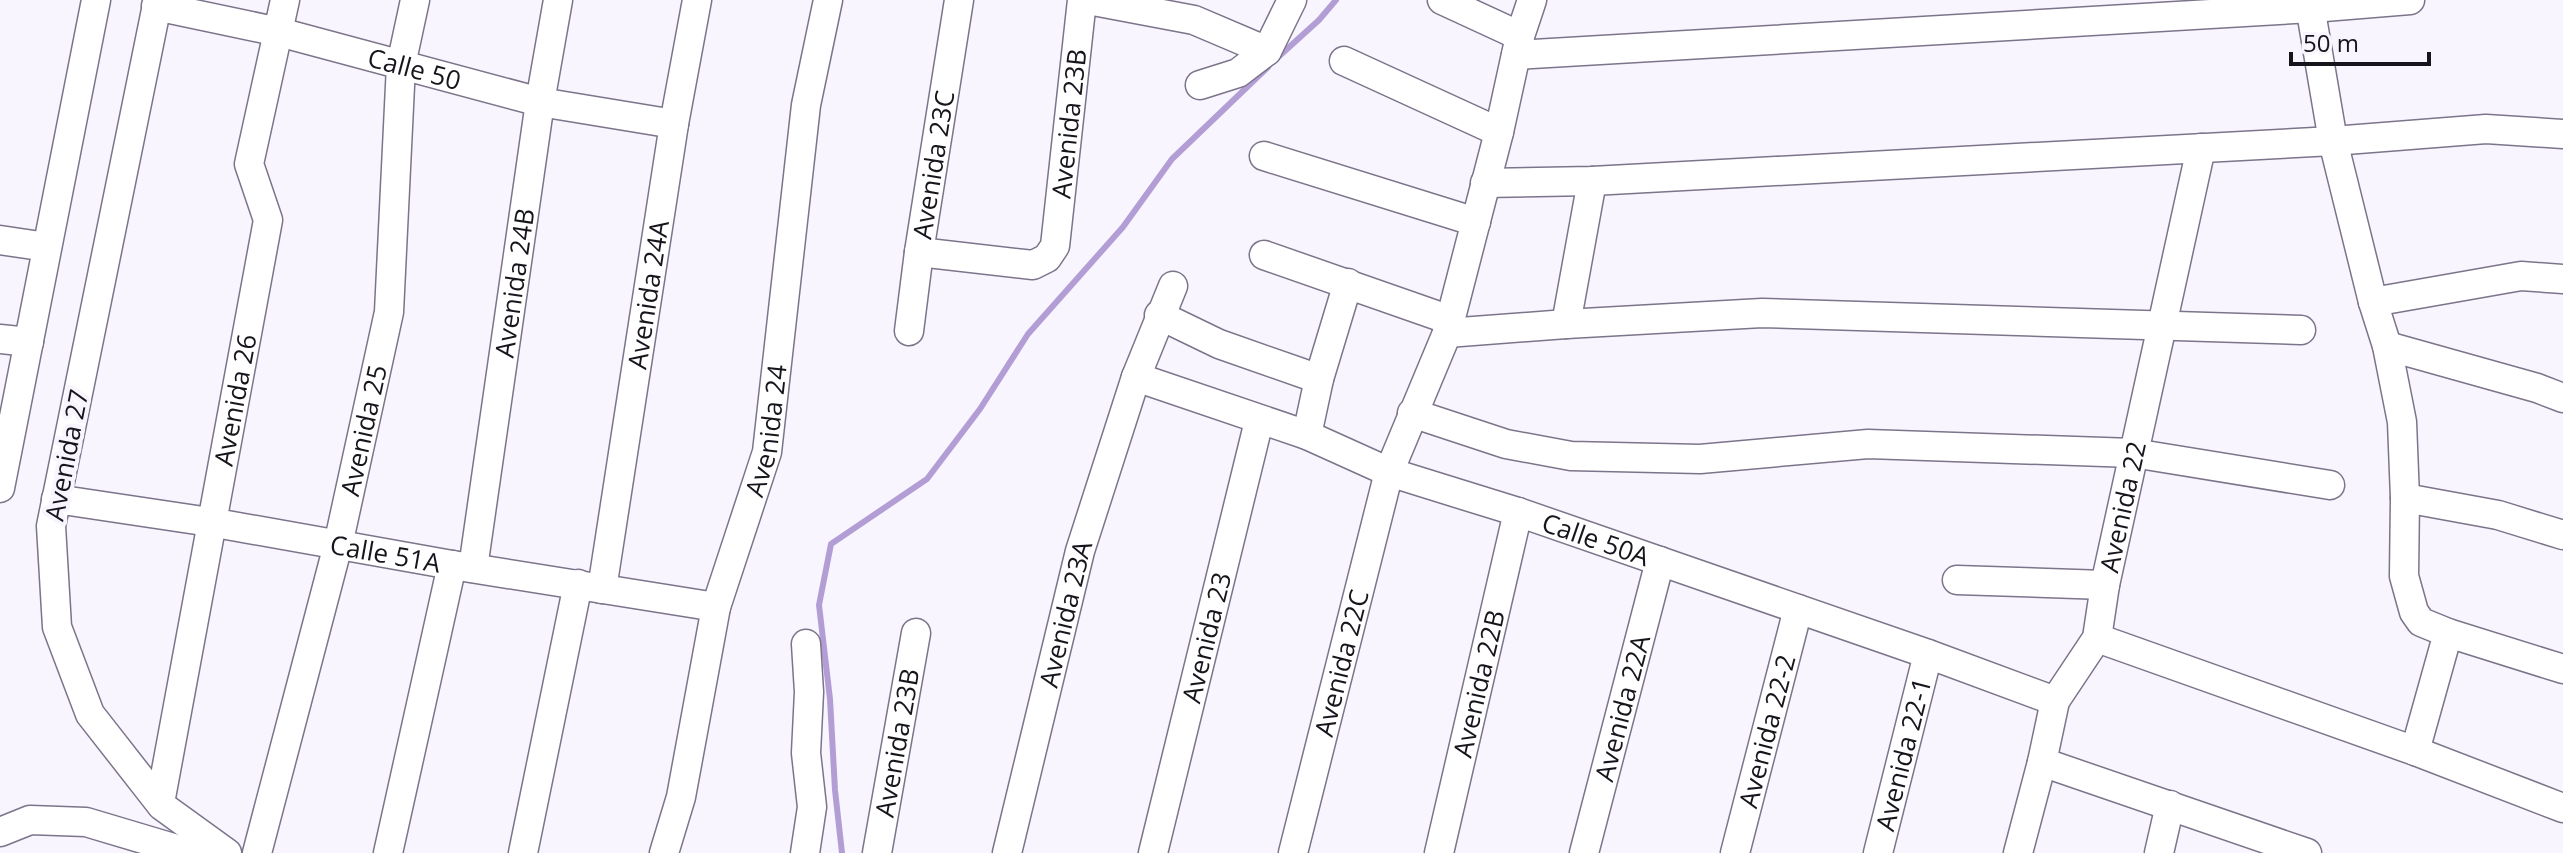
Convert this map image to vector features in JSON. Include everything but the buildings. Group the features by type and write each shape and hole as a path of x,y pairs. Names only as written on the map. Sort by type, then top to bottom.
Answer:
{"street":[{"path":"0,488 96,0"},
{"name":"Avenida 26","path":"160,803 268,220 249,164 285,0"},
{"name":"Avenida 25","path":"257,853 338,545 389,312 401,65 415,0"},
{"name":"Avenida 24B","path":"388,853 463,567 558,0"},
{"name":"Avenida 24A","path":"523,853 590,586 697,0"},
{"name":"Avenida 24","path":"664,853 681,797 716,607 767,452 806,105 828,0"},
{"name":"Avenida 23C","path":"909,331 959,0"},
{"path":"1085,0 1194,20 1267,51"},
{"name":"Avenida 23B","path":"919,252 1033,265 1047,258 1055,246 1085,0"},
{"path":"1200,85 1238,73 1267,51 1292,0"},
{"path":"1442,0 1518,45 2410,0"},
{"name":"Avenida 22C","path":"1293,853 1389,472 1448,326 1532,0"},
{"name":"Calle 50","path":"157,3 279,32 540,102 674,124"},
{"name":"Avenida 27","path":"157,3 51,526 57,627 90,714 160,803 227,853"},
{"path":"2311,4 2333,141 2387,346 2402,422 2404,576 2414,612 2421,622 2448,633 2563,669"},
{"path":"1344,61 1499,132"},
{"path":"1485,183 1592,181 2333,141 2486,129 2563,134"},
{"name":"Avenida 22","path":"2018,853 2055,701 2097,638 2133,453 2201,148"},
{"path":"1264,156 1476,222"},
{"path":"1566,324 1592,181"},
{"path":"0,240 47,247"},
{"path":"1264,255 1348,283 1448,326 1566,324 1762,313 2301,330"},
{"path":"2373,302 2521,276 2563,279"},
{"path":"1307,435 1319,379 1348,283"},
{"name":"Avenida 23A","path":"1007,853 1080,551 1136,377 1173,286"},
{"path":"1159,315 1219,344 1319,379"},
{"path":"0,339 29,342"},
{"path":"2387,346 2563,398"},
{"name":"Calle 50A","path":"1136,377 1307,435 1389,472 1518,512 2055,701"},
{"path":"1412,413 1506,444 1571,456 1700,459 1868,444 2133,453 2330,485"},
{"name":"Avenida 23","path":"1153,853 1259,421"},
{"path":"2405,498 2498,515 2563,535"},
{"name":"Calle 51A","path":"56,499 716,607"},
{"name":"Avenida 22B","path":"1439,853 1518,512"},
{"name":"Avenida 22A","path":"1584,853 1660,561"},
{"path":"1957,580 2105,585"},
{"name":"Avenida 22-2","path":"1735,853 1798,609"},
{"name":"Avenida 23B","path":"877,853 916,633"},
{"path":"2415,751 2448,633"},
{"path":"2097,638 2415,751 2563,808"},
{"path":"805,853 812,807 806,753 809,692 806,644"},
{"name":"Avenida 22-1","path":"1878,853 1928,654"},
{"path":"2042,762 2298,852"},
{"path":"2159,853 2170,805"},
{"path":"0,832 30,820 86,822 190,853"}],"waterway":[{"path":"1276,59 1336,0"},
{"path":"842,853 819,605 831,544 927,479 980,409 1028,334 1123,227 1172,159 1268,67"}]}
